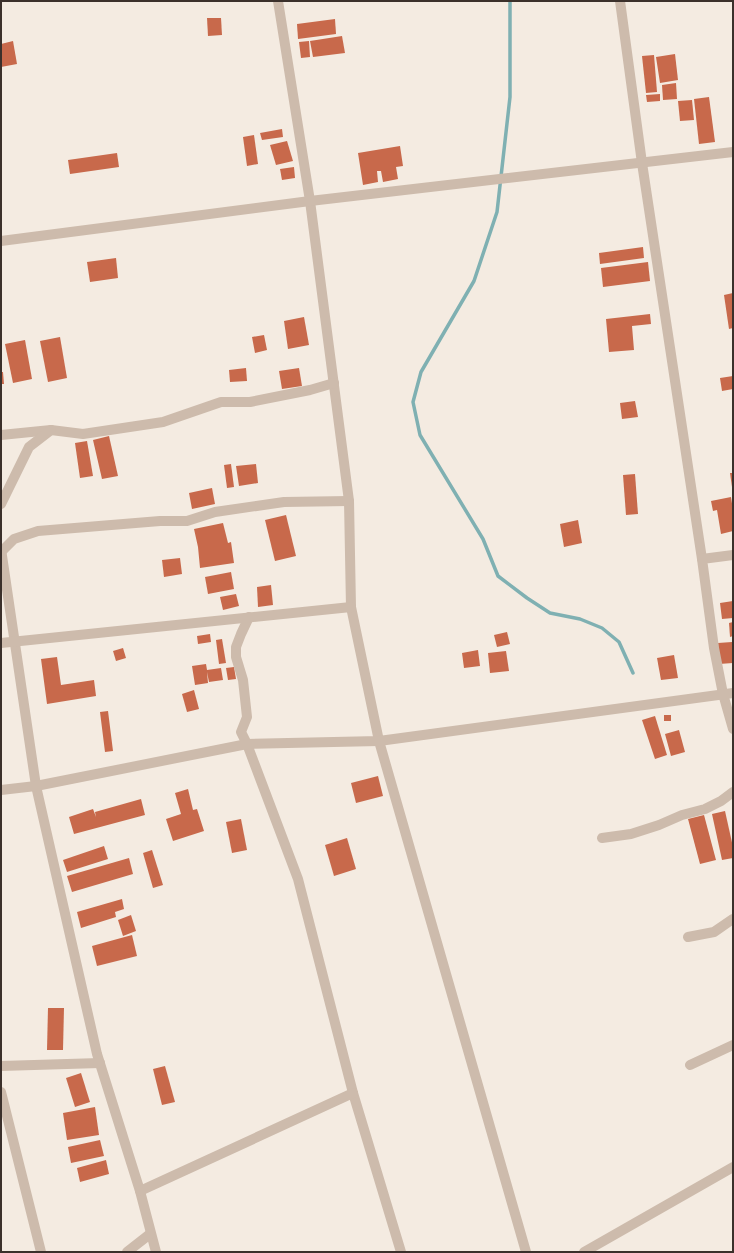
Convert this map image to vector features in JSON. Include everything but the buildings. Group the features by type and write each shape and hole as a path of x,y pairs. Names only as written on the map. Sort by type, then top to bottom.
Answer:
{"street":[{"path":"278,1 310,201 349,501 351,607 379,741 526,1252"},
{"path":"620,1 642,163 714,648 728,694 733,729"},
{"path":"1,240 310,201 733,152"},
{"path":"1,435 51,430 83,434 163,422 221,402 250,402 334,384"},
{"path":"1,504 29,447 51,430"},
{"path":"156,1252 140,1192 100,1063 36,786 1,550 14,539 38,530 160,521 187,521 215,512 284,502 349,501"},
{"path":"702,559 733,555"},
{"path":"1,643 351,607"},
{"path":"249,618 236,647 236,656 243,680 247,717 241,732 247,744 298,878 353,1093 401,1252"},
{"path":"1,790 36,786 247,744 379,741 728,694"},
{"path":"602,838 632,834 659,826 682,815 705,809 721,801 733,792"},
{"path":"688,937 714,932 733,919"},
{"path":"690,1065 733,1045"},
{"path":"1,1066 100,1063"},
{"path":"1,1092 41,1252"},
{"path":"140,1192 353,1093"},
{"path":"584,1252 733,1167"},
{"path":"127,1252 150,1234"}],"waterway":[{"path":"510,1 510,97 497,212 474,281 421,372 413,402 420,435 483,539 498,576 550,613 580,619 602,628 619,642 633,673"}]}
